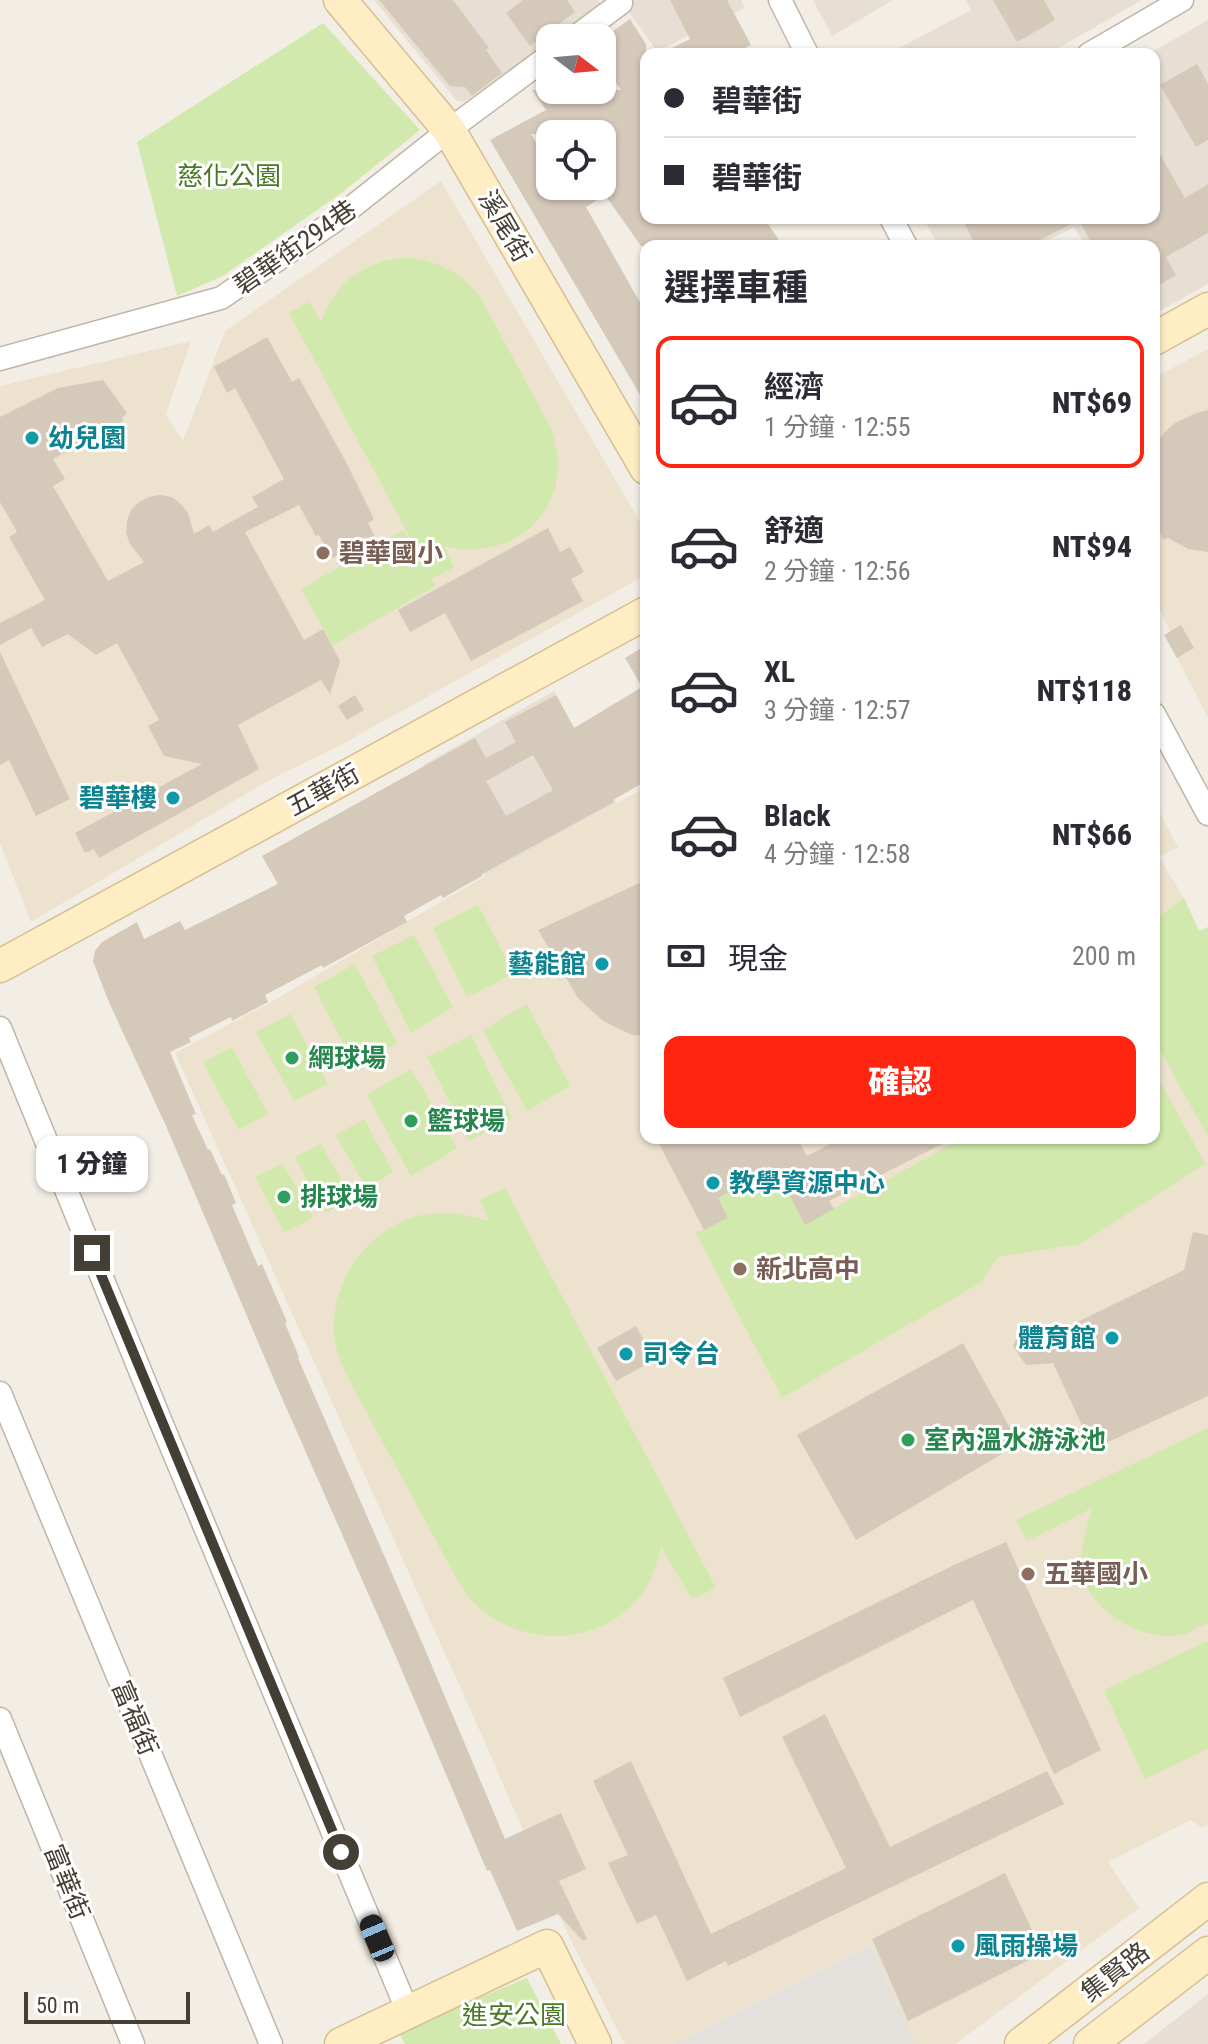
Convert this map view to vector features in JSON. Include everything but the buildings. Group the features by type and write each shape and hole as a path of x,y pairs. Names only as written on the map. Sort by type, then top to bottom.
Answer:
{"street":[{"name":"溪尾街","path":"340,0 449,130 640,458"},
{"path":"780,0 804,48"},
{"path":"1099,48 1182,0"},
{"path":"593,24 621,3"},
{"name":"碧華街294巷","path":"0,359 221,298 333,222 536,65"},
{"path":"1160,336 1208,309"},
{"name":"五華街","path":"0,966 640,616"},
{"path":"1160,725 1208,814"},
{"path":"0,1028 408,2012"},
{"name":"富福街","path":"0,1393 271,2044"},
{"name":"富華街","path":"0,1719 133,2044"},
{"name":"集賢路","path":"1021,2044 1208,1899"},
{"path":"341,2044 547,1946 595,2044"},
{"name":"集賢路","path":"1090,2044 1208,1953"}],"shaded area":[{"path":"374,0 598,0 602,5 575,24 536,24 536,52 467,100 456,100"},
{"path":"620,0 741,0 745,8 663,48 655,48"},
{"path":"813,0 893,0 832,36"},
{"path":"966,0 1142,0 1058,48 899,48 971,10"},
{"path":"1208,20 1208,284 1160,311 1160,240 1082,240 1074,227 1049,240 936,240 926,224 1160,224 1159,48"},
{"name":"碧華國小","path":"441,181 640,522 640,578 337,747 273,778 31,922 0,843 0,386 191,341 166,414 183,441 225,331"},
{"path":"1208,349 1208,718 1177,658 1170,631 1160,610 1160,375"},
{"path":"554,691 616,803 485,876 423,765"},
{"name":"新北高中","path":"640,790 640,1144 1160,1144 1160,859 1184,898 1199,931 1208,927 1208,1825 1201,1827 1191,1820 1108,1862 1139,1908 955,2044 915,2044 871,1945 674,2044 625,2044 570,1939 175,1053 271,1002 485,876"},
{"name":"新北高中","path":"1160,813 1178,847 1160,856"},
{"path":"871,1945 915,2044 674,2044"},
{"path":"1208,1994 1208,2044 1144,2044"}],"green space":[{"name":"慈化公園","path":"323,23 420,130 340,194 221,277 177,296 137,142"},
{"path":"413,258 450,270 479,295 551,428 557,455 556,481 549,503 536,522 518,536 497,546 472,549 444,546 454,567 432,579 435,586 333,645 301,589 403,530 426,567 289,313 309,302 321,322 336,294 356,274 381,262"},
{"path":"1184,898 1199,931 1208,927 1208,1137 1160,1050 1160,916"},
{"path":"478,905 514,974 467,997 433,928"},
{"path":"414,935 453,1007 411,1033 372,956"},
{"path":"355,964 397,1043 355,1067 314,987"},
{"path":"527,1004 570,1086 527,1111 483,1030"},
{"name":"網球場","path":"290,1014 328,1084 294,1101 256,1032"},
{"path":"471,1035 512,1118 469,1141 427,1057"},
{"name":"網球場","path":"232,1047 268,1114 239,1130 203,1062"},
{"name":"籃球場","path":"411,1069 457,1148 411,1176 367,1095"},
{"path":"1160,1081 1205,1164 1080,1244 998,1257 980,1283 782,1398 695,1231 728,1218 718,1198 775,1168 805,1224 952,1144 1160,1144"},
{"name":"排球場","path":"364,1119 393,1172 366,1188 336,1135"},
{"name":"排球場","path":"321,1144 352,1199 325,1213 295,1157"},
{"name":"排球場","path":"283,1164 313,1218 284,1232 255,1177"},
{"path":"505,1188 716,1588 692,1599 661,1547 645,1590 619,1616 601,1626 561,1636 540,1635 501,1622 476,1605 459,1583 346,1374 335,1344 335,1311 340,1289 363,1251 379,1235 398,1223 419,1216 453,1213 489,1221 480,1200"},
{"path":"1208,1428 1208,1623 1180,1635 1150,1634 1120,1622 1096,1601 1088,1588 1081,1558 1092,1508 1027,1541 1016,1520"},
{"path":"1208,1641 1208,1749 1145,1779 1104,1690"},
{"name":"進安公園","path":"527,1978 561,2044 405,2044 398,2031"}],"place":[{"name":"幼兒園","path":"32,438"},
{"name":"碧華國小","path":"323,553"},
{"name":"碧華樓","path":"173,798"},
{"name":"藝能館","path":"602,964"},
{"name":"網球場","path":"292,1058"},
{"name":"籃球場","path":"411,1121"},
{"name":"教學資源中心","path":"713,1183"},
{"name":"排球場","path":"284,1197"},
{"name":"新北高中","path":"740,1269"},
{"name":"體育館","path":"1112,1338"},
{"name":"司令台","path":"626,1354"},
{"name":"室內溫水游泳池","path":"908,1440"},
{"name":"五華國小","path":"1028,1574"},
{"name":"風雨操場","path":"958,1946"}],"route":[{"path":"92,1253 341,1852"}]}
